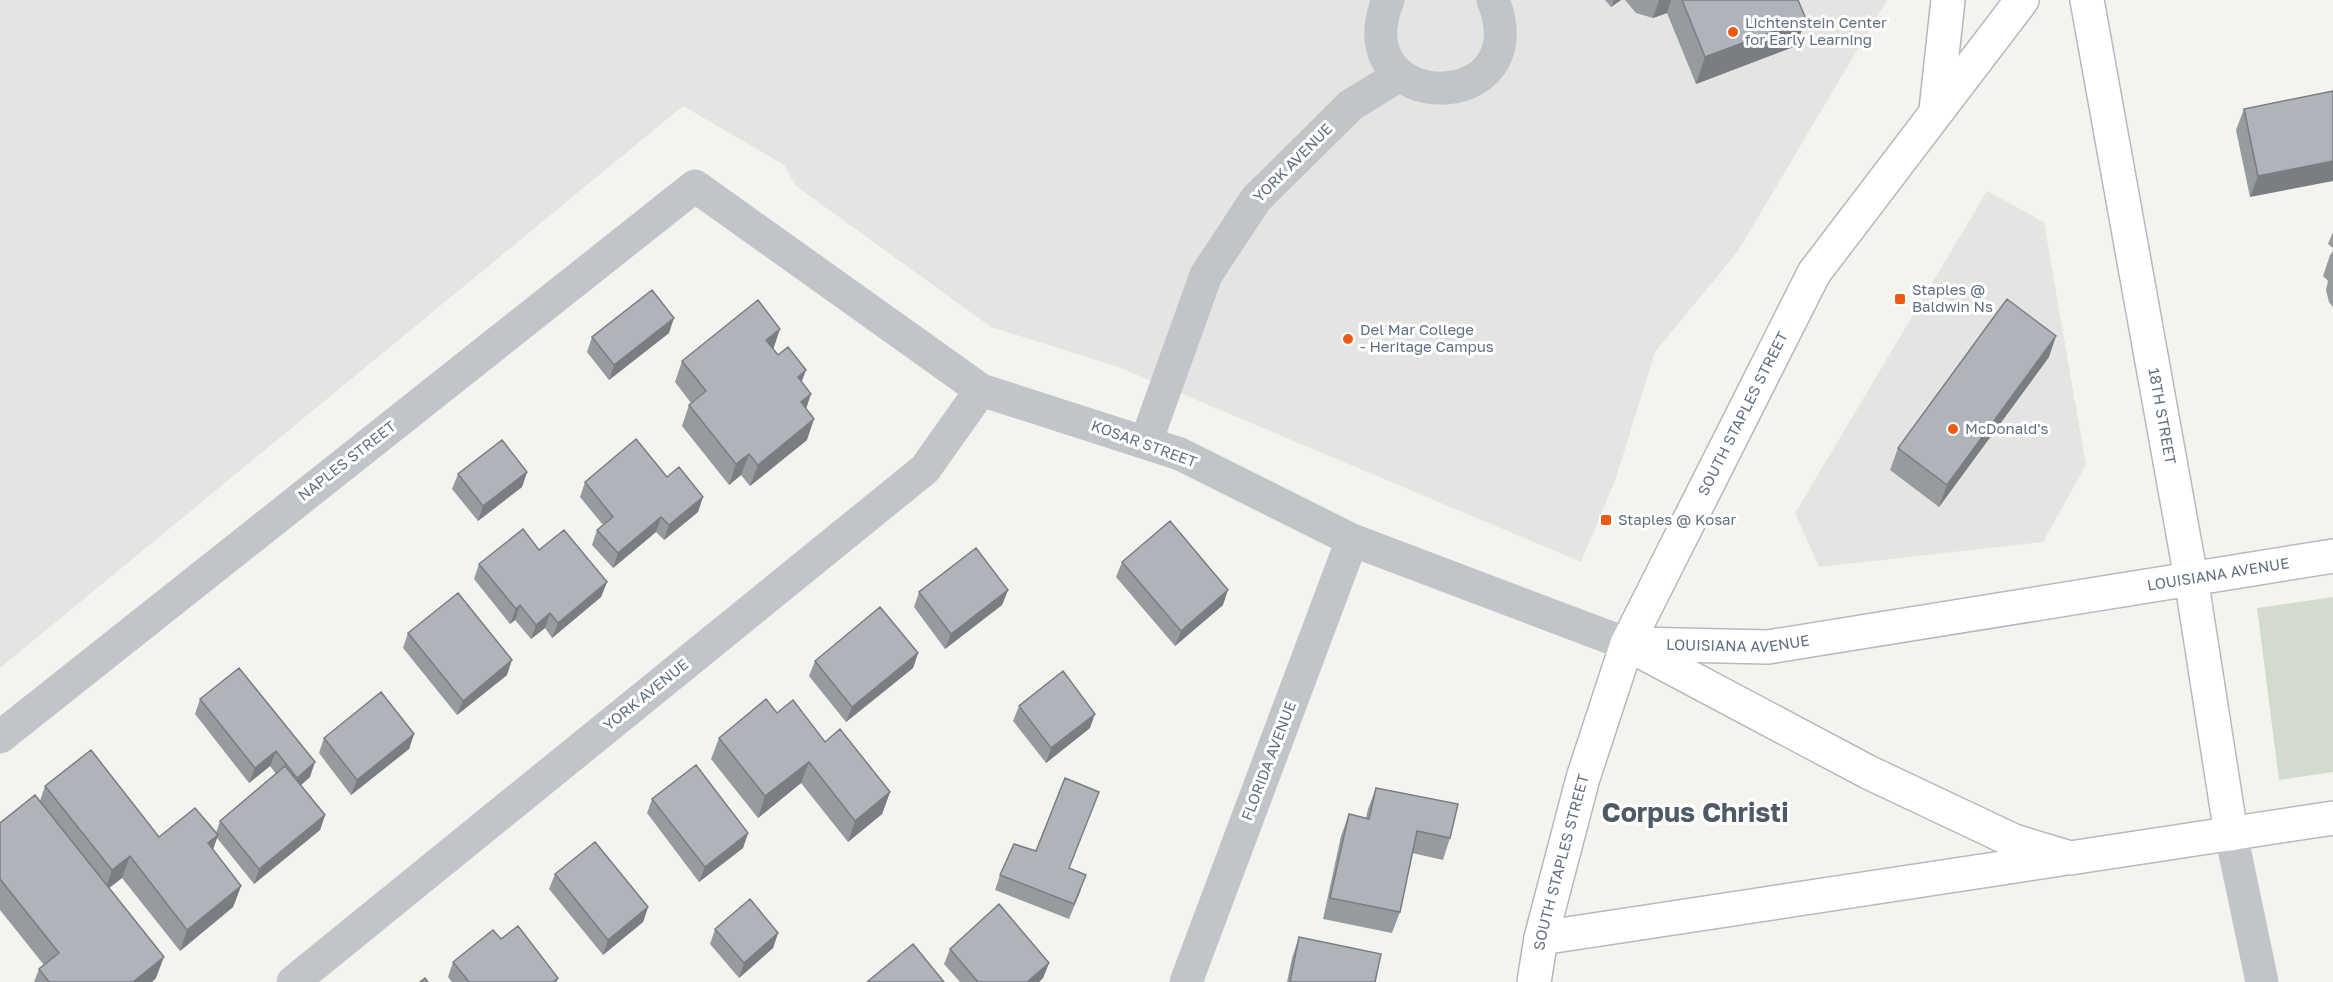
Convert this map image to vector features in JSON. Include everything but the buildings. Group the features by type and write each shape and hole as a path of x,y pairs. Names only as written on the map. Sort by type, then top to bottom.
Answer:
{"main road":[{"path":"1936,110 1948,0"},
{"name":"SOUTH STAPLES STREET","path":"1533,982 1540,938 1583,778 1627,644 1814,273 2022,0"},
{"name":"18TH STREET","path":"2087,0 2191,578 2231,834"},
{"name":"LOUISIANA AVENUE","path":"1627,644 1768,647 2333,556"},
{"name":"LOUISIANA AVENUE","path":"1627,644 1868,772 2014,841 2070,858"},
{"name":"LOUISIANA AVENUE","path":"1540,938 2333,818"}],"street":[{"path":"1388,0 1381,17 1380,38 1387,58 1400,75 1415,85 1434,90 1453,89 1470,82 1485,70 1496,55 1500,37 1500,18 1493,0"},
{"name":"YORK AVENUE","path":"1146,442 1206,275 1256,199 1351,105 1400,75"},
{"name":"KOSAR STREET","path":"695,186 981,390 1180,454 1352,540 1627,644"},
{"name":"NAPLES STREET","path":"0,736 695,186"},
{"name":"YORK AVENUE","path":"293,982 924,469 981,390"},
{"name":"FLORIDA AVENUE","path":"1186,982 1352,540"},
{"path":"2231,834 2262,982"}],"shaded area":[{"name":"Del Mar College - Heritage Campus","path":"0,0 1887,0 1738,251 1655,352 1616,478 1581,562 1118,367 991,327 796,186 784,165 683,106 0,668"},
{"path":"1987,191 2044,222 2086,465 2043,542 1819,567 1795,513"},
{"path":"2333,597 2333,772 2279,780 2257,608"}],"place":[{"name":"Lichtenstein Center for Early Learning","path":"1733,32"},
{"name":"Staples @ Baldwin Ns","path":"1900,299"},
{"name":"Del Mar College - Heritage Campus","path":"1348,339"},
{"name":"McDonald's","path":"1953,429"},
{"name":"Staples @ Kosar","path":"1606,520"}],"district":[{"name":"Corpus Christi","path":"1695,813"}]}
